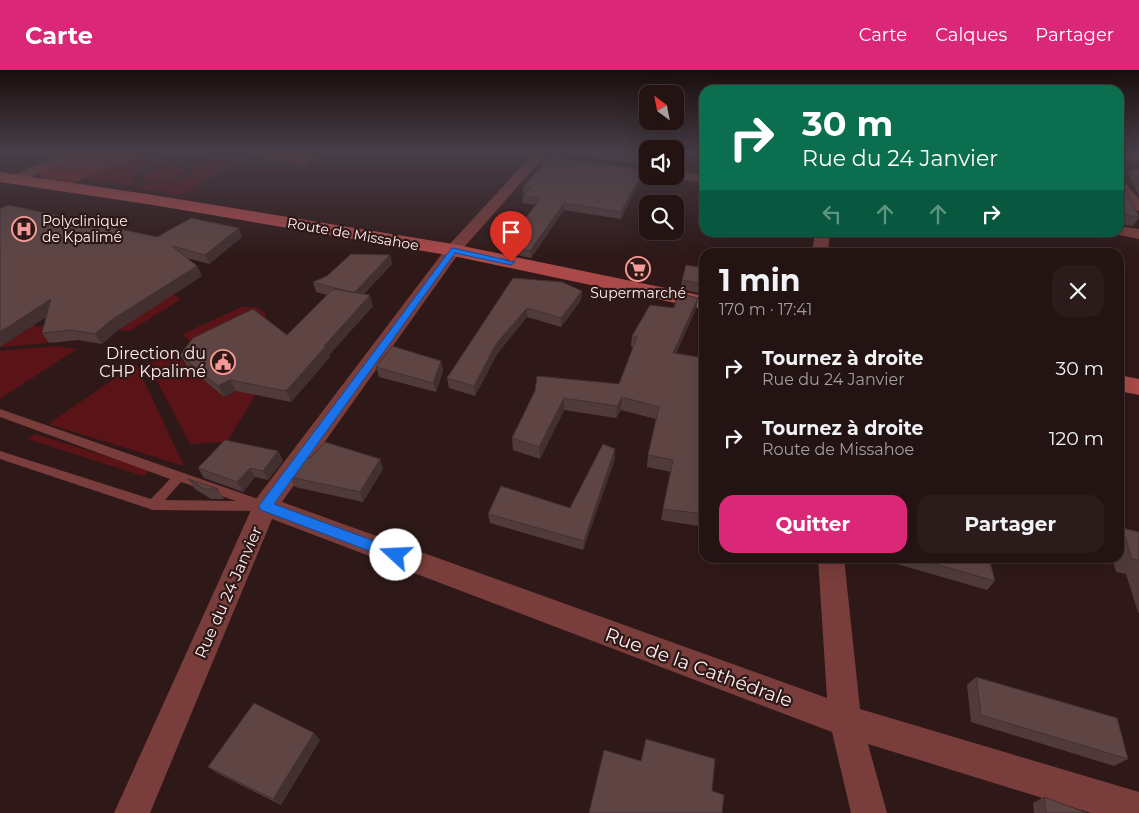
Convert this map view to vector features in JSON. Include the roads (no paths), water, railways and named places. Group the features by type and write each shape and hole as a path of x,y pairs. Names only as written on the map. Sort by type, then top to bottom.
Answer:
{"main road":[{"name":"Route de Missahoe","path":"71,188 453,250 699,301"},
{"path":"1124,384 1139,387"}],"street":[{"name":"Rue du 24 Janvier","path":"132,813 265,506 453,250 509,188"},
{"path":"1124,190 1139,207"},
{"path":"1124,232 1139,234"},
{"name":"Rue de la Cathédrale","path":"265,506 845,722 1139,810"},
{"path":"831,563 845,722 869,813"}],"lane":[{"path":"0,413 265,506"},
{"path":"0,456 153,506 265,506"},
{"path":"153,506 179,477"}],"place":[{"name":"Polyclinique de Kpalimé","path":"24,229"},
{"name":"Supermarché","path":"638,269"},
{"name":"Direction du CHP Kpalimé","path":"223,362"}]}
